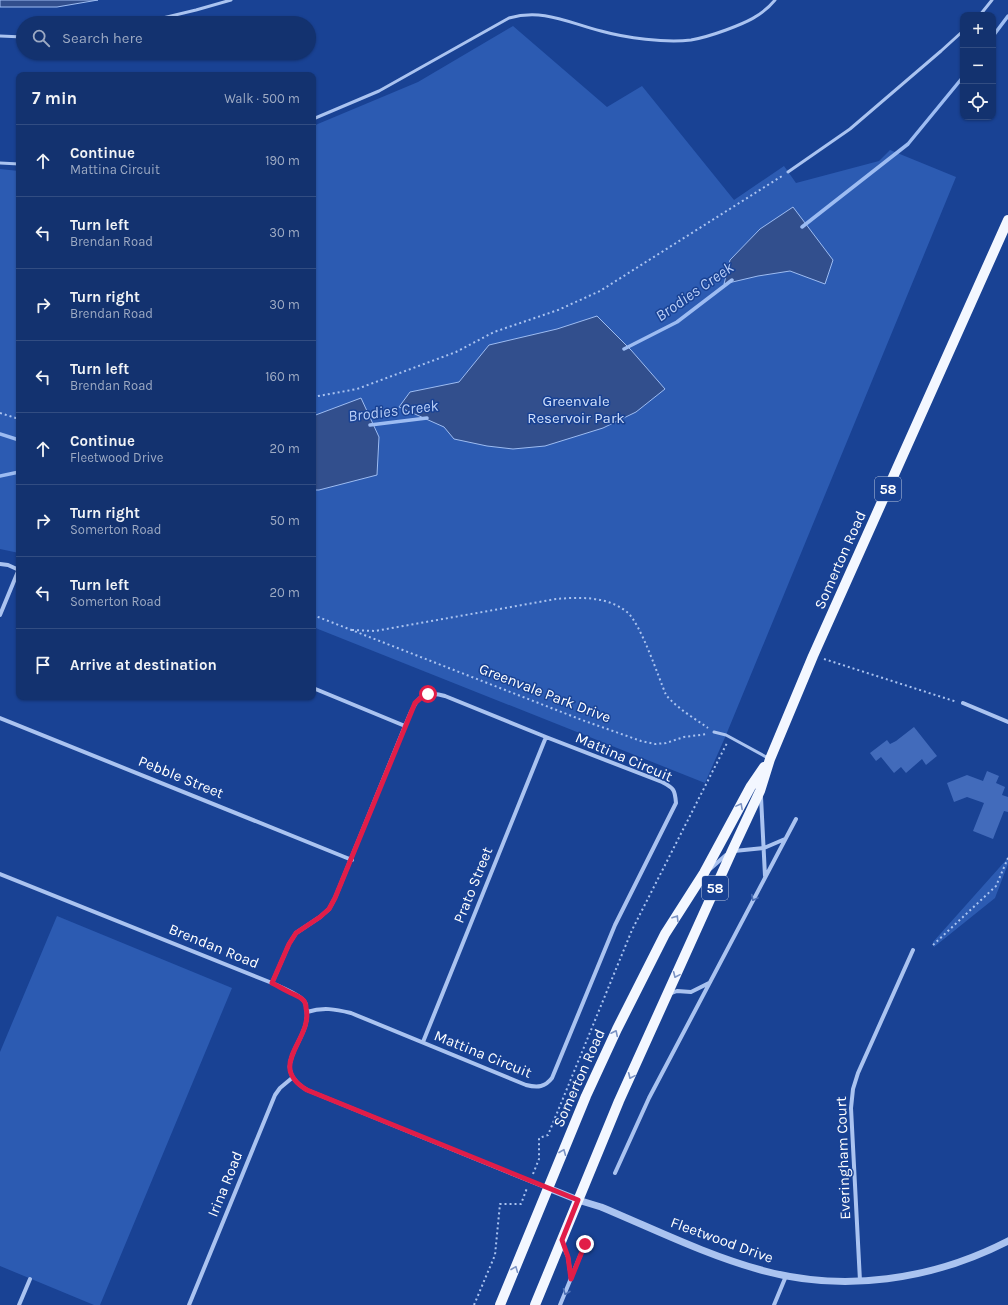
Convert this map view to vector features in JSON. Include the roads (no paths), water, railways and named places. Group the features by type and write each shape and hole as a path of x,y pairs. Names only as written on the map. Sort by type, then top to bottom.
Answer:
{"main road":[{"name":"Somerton Road","path":"535,1305 619,1101 760,790 770,759 813,656 1008,220"},
{"name":"Somerton Road","path":"500,1305 586,1096 617,1029 665,934 704,873 751,786 770,759"}],"street":[{"path":"0,564 8,565 16,569"},
{"path":"0,615 16,577"},
{"path":"316,689 405,726"},
{"name":"Mattina Circuit","path":"272,983 289,944 296,933 329,909 335,898 352,860 415,703 423,696 434,693 445,696 662,782 672,788 676,794 676,803 615,925 552,1078 547,1085 534,1087 526,1085 351,1013 327,1008 307,1012"},
{"path":"963,704 1008,722"},
{"name":"Pebble Street","path":"0,718 352,860"},
{"name":"Prato Street","path":"423,1042 546,737"},
{"name":"Somerton Road","path":"760,790 765,877"},
{"name":"Somerton Road","path":"615,1173 644,1108 796,819"},
{"path":"732,851 764,848 786,839"},
{"name":"Somerton Road","path":"704,873 732,851"},
{"name":"Brendan Road","path":"0,874 272,983 302,999 307,1012"},
{"name":"Everingham Court","path":"860,1282 851,1108 853,1089 858,1073 913,950"},
{"path":"668,994 677,992 692,992 710,983"},
{"path":"307,1012 306,1023 289,1067 292,1078 298,1084 307,1090 548,1188"},
{"name":"Irina Road","path":"189,1305 275,1095 280,1088 292,1078"},
{"name":"Fleetwood Drive","path":"548,1188 601,1207 724,1258 763,1271 786,1276 830,1281 860,1282 907,1276 947,1266 1008,1242"},
{"path":"562,1240 568,1257 571,1279"},
{"path":"560,1305 585,1244"},
{"path":"774,1305 786,1276"},
{"path":"19,1305 30,1279"}],"lane":[{"path":"171,16 231,0"},
{"path":"316,118 379,91 509,18 522,15 553,17 601,31 636,37 691,40 708,36 756,18 774,0"},
{"path":"982,12 992,0"},
{"path":"788,172 850,129 960,34"},
{"path":"0,36 16,37"},
{"path":"0,163 16,164"},
{"path":"714,732 730,737 770,759"}],"waterway":[{"name":"Brodies Creek","path":"996,32 1008,16"},
{"name":"Brodies Creek","path":"802,227 908,144 960,81"},
{"name":"Brodies Creek","path":"624,349 677,322 732,280"},
{"name":"Brodies Creek","path":"370,425 427,418"},
{"path":"0,434 16,439"},
{"name":"Brodies Creek","path":"0,476 16,473"}],"park label":[{"name":"Greenvale Reservoir Park","path":"576,410"}]}
